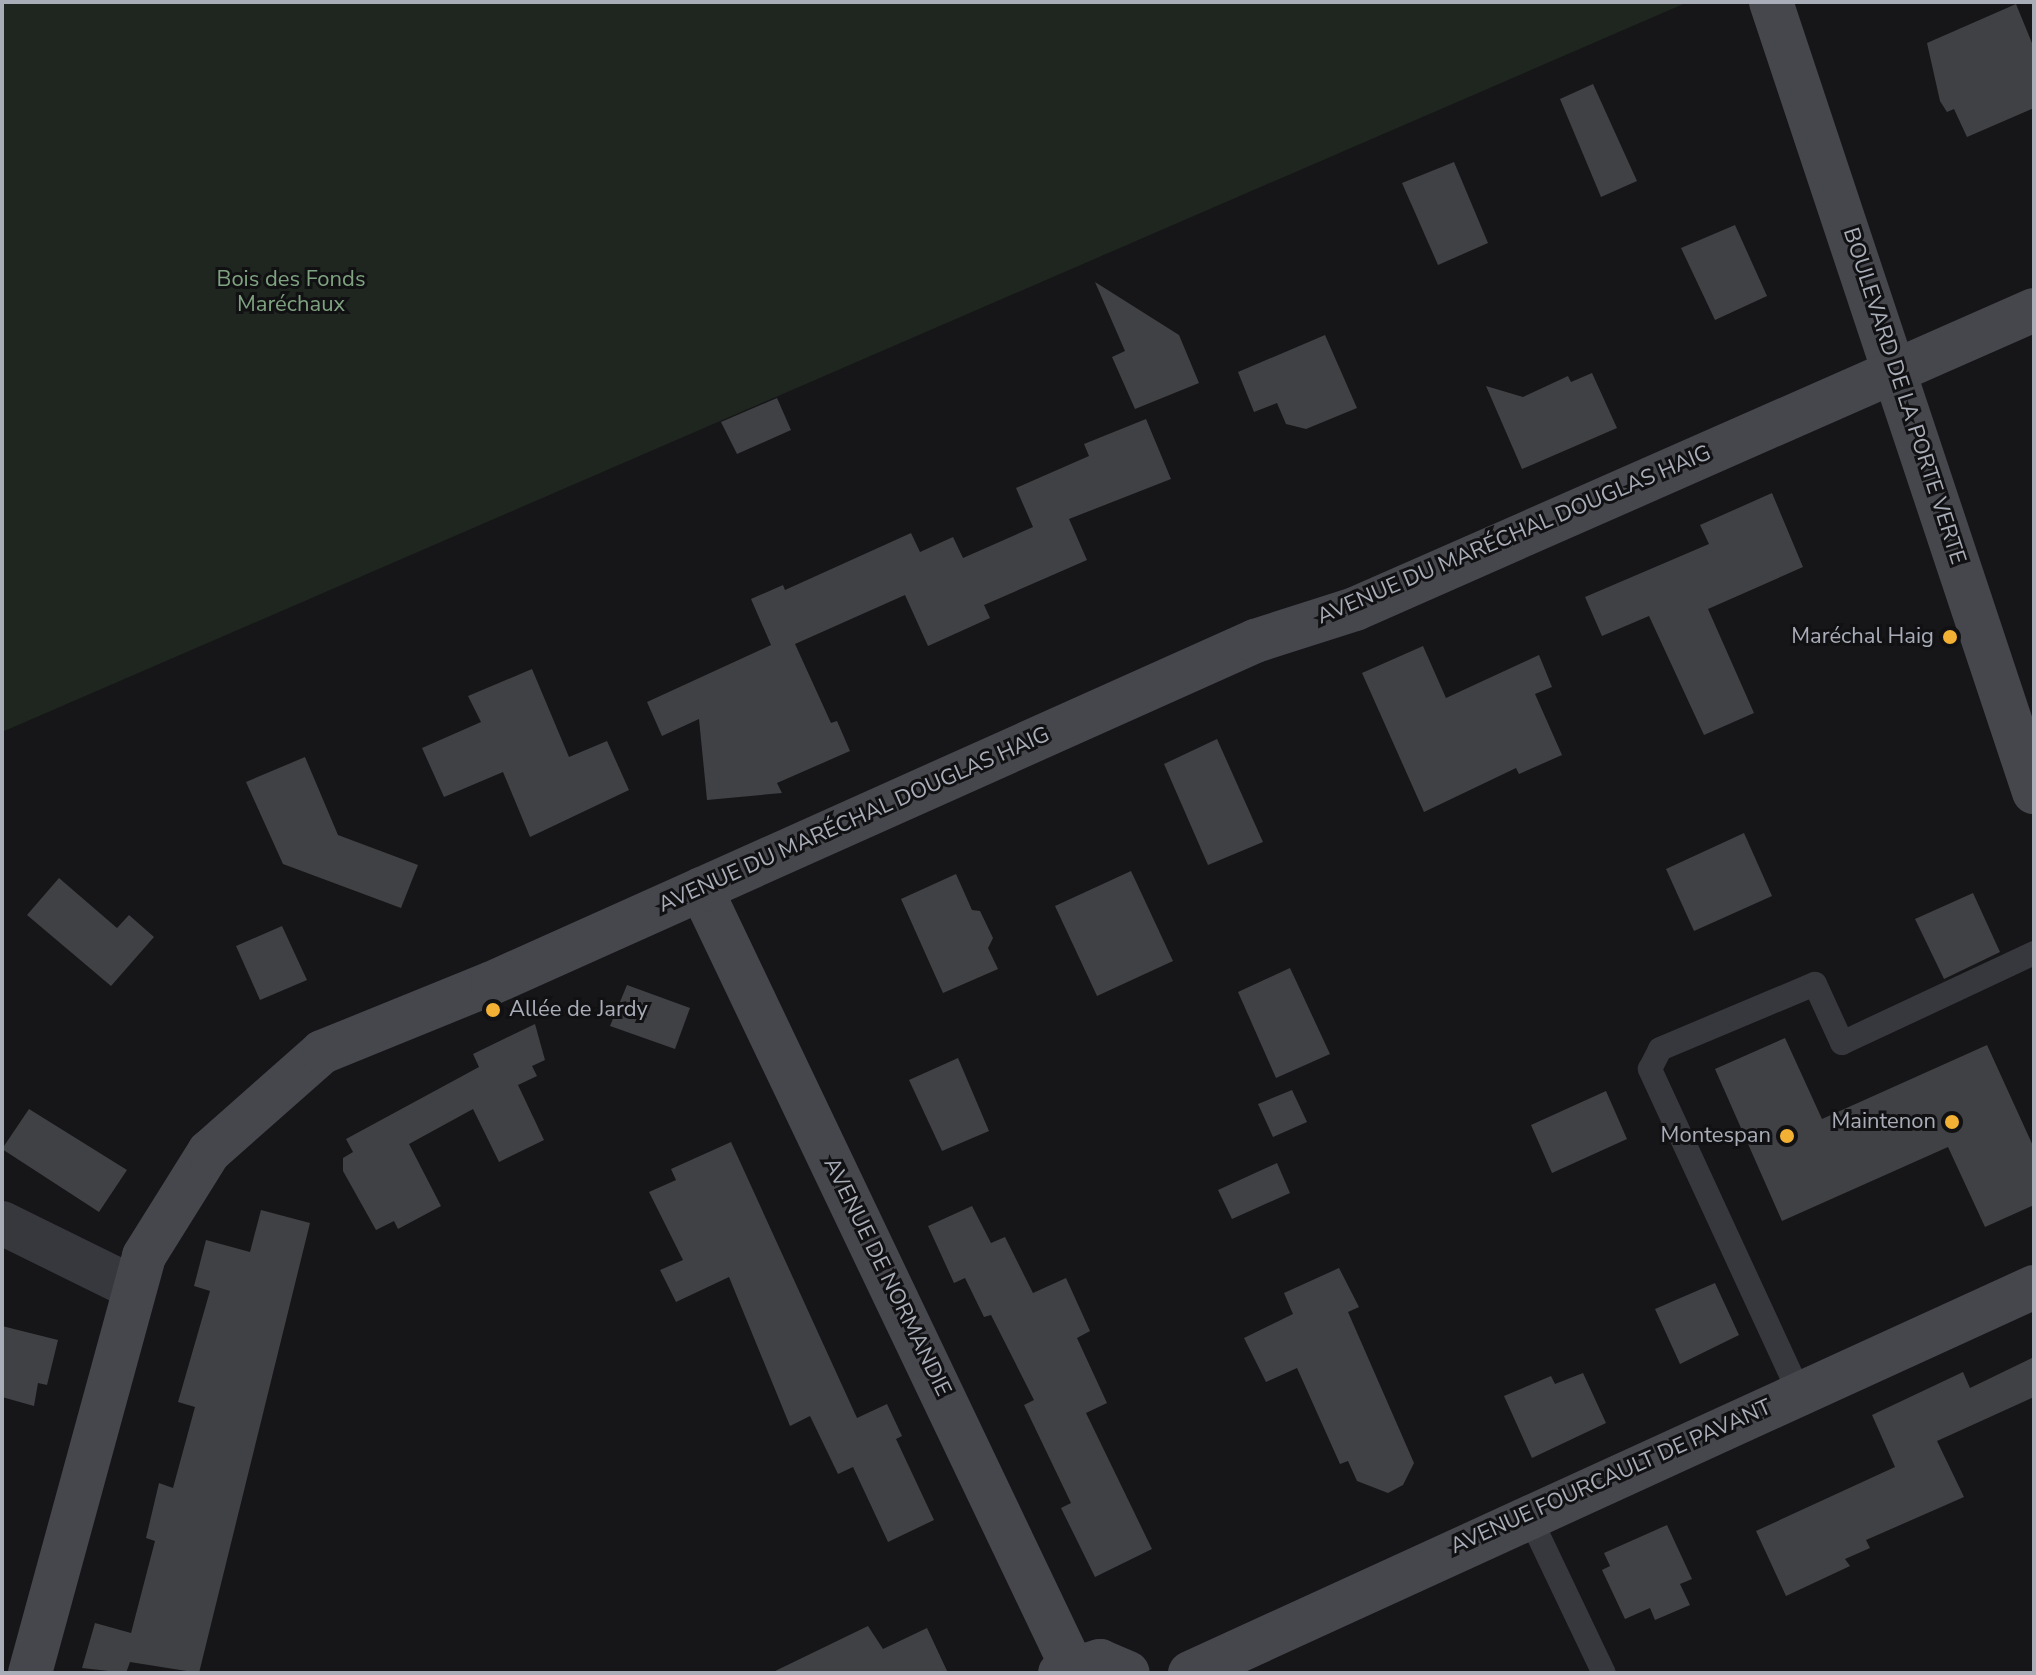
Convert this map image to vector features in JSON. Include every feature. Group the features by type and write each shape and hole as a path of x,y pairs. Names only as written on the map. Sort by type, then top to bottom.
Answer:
{"street":[{"name":"BOULEVARD DE LA PORTE VERTE","path":"1771,2 1896,368 2034,792"},
{"name":"AVENUE DU MARÉCHAL DOUGLAS HAIG","path":"30,1673 144,1256 209,1152 322,1052 701,889 1255,641 1355,609 1896,368 2034,310"},
{"name":"AVENUE DE NORMANDIE","path":"701,889 1065,1669"},
{"path":"2,1223 134,1288"},
{"name":"AVENUE FOURCAULT DE PAVANT","path":"1190,1673 1528,1514 2034,1287"},
{"path":"1065,1669 1100,1661 1128,1673"}],"lane":[{"path":"1799,1392 1650,1069 1660,1049 1815,984 1842,1043 2034,953"},
{"path":"1528,1514 1604,1673"}],"green space":[{"name":"Bois des Fonds Maréchaux","path":"2,2 1688,2 2,732"}],"building":[{"path":"2016,4 2034,48 2034,108 1967,137 1954,109 1947,112 1940,101 1927,43"},
{"path":"1593,84 1637,181 1601,197 1560,99"},
{"path":"1454,162 1488,243 1438,265 1402,183"},
{"path":"1735,225 1767,296 1715,320 1681,248"},
{"path":"1095,282 1179,335 1199,383 1135,409 1112,357 1125,351"},
{"path":"1325,335 1357,408 1306,429 1286,424 1277,403 1254,412 1238,372"},
{"path":"1592,373 1617,428 1522,469 1486,386 1523,397 1568,376 1571,382"},
{"path":"777,398 791,430 737,454 721,422"},
{"path":"1146,419 1171,479 1069,519 1087,560 984,605 990,618 928,646 905,595 795,644 831,723 837,721 850,751 777,783 782,793 707,800 699,719 662,736 647,702 771,645 751,599 783,585 785,590 911,533 920,552 953,537 963,558 1033,527 1016,488 1089,456 1084,444"},
{"path":"1772,493 1803,567 1708,609 1754,713 1704,735 1649,616 1602,636 1585,597 1709,544 1700,525"},
{"path":"1423,646 1446,698 1539,655 1552,687 1535,694 1562,755 1519,774 1516,768 1424,812 1362,673"},
{"path":"532,669 569,757 607,741 629,790 530,837 503,772 444,797 422,748 481,722 468,696"},
{"path":"1217,739 1263,842 1208,865 1164,764"},
{"path":"305,757 338,835 418,865 401,908 283,864 246,782"},
{"path":"1744,833 1772,896 1694,931 1666,869"},
{"path":"1131,871 1173,961 1097,996 1055,906"},
{"path":"956,874 972,910 980,911 993,938 988,948 998,969 943,993 901,899"},
{"path":"59,878 117,928 129,915 154,937 111,986 27,915"},
{"path":"1973,893 2000,952 1944,979 1915,919"},
{"path":"282,926 307,980 260,1000 236,946"},
{"path":"1290,968 1330,1054 1276,1078 1238,992"},
{"path":"627,985 690,1008 675,1049 610,1026"},
{"path":"535,1024 545,1060 532,1066 537,1076 518,1085 544,1140 499,1162 473,1109 409,1144 441,1206 398,1229 394,1221 376,1230 343,1171 343,1158 353,1152 346,1139 479,1067 473,1054"},
{"path":"1785,1038 1822,1119 1987,1045 2034,1148 2034,1205 1985,1227 1948,1147 1782,1221 1715,1069"},
{"path":"958,1058 989,1131 942,1151 909,1080"},
{"path":"1292,1090 1307,1122 1273,1137 1258,1104"},
{"path":"1606,1091 1627,1139 1552,1173 1531,1125"},
{"path":"29,1109 127,1170 99,1212 2,1149"},
{"path":"731,1142 857,1418 887,1404 902,1436 896,1439 934,1520 888,1542 853,1467 838,1474 810,1416 790,1426 729,1277 676,1302 660,1270 683,1260 649,1192 676,1180 671,1169"},
{"path":"1277,1163 1290,1193 1232,1219 1218,1190"},
{"path":"972,1206 991,1243 1005,1237 1033,1293 1066,1278 1090,1331 1077,1338 1107,1403 1086,1413 1152,1549 1095,1577 1061,1508 1071,1503 1024,1405 1034,1400 991,1315 984,1317 965,1278 954,1283 928,1226"},
{"path":"261,1210 310,1223 199,1673 130,1662 126,1673 82,1668 95,1623 131,1633 155,1541 146,1538 159,1483 173,1488 195,1407 178,1402 210,1291 194,1286 206,1240 250,1252"},
{"path":"1339,1268 1359,1307 1348,1312 1414,1463 1403,1485 1388,1493 1357,1481 1348,1461 1340,1464 1297,1368 1266,1382 1244,1338 1293,1314 1284,1293"},
{"path":"1715,1283 1739,1335 1680,1364 1655,1309"},
{"path":"2,1326 58,1340 47,1385 38,1383 34,1406 2,1397"},
{"path":"2034,1357 2034,1397 1937,1441 1964,1497 1866,1540 1870,1548 1845,1559 1850,1566 1786,1596 1756,1531 1895,1467 1872,1415 1963,1372 1970,1388"},
{"path":"1583,1373 1606,1423 1532,1458 1504,1396 1551,1376 1555,1384"},
{"path":"1667,1525 1692,1579 1680,1584 1690,1605 1655,1620 1650,1608 1625,1619 1602,1570 1610,1566 1604,1553"},
{"path":"868,1626 883,1649 927,1628 948,1673 771,1673"}],"place":[{"name":"Maréchal Haig","path":"1950,637"},
{"name":"Allée de Jardy","path":"493,1010"},
{"name":"Maintenon","path":"1952,1122"},
{"name":"Montespan","path":"1787,1136"}]}
